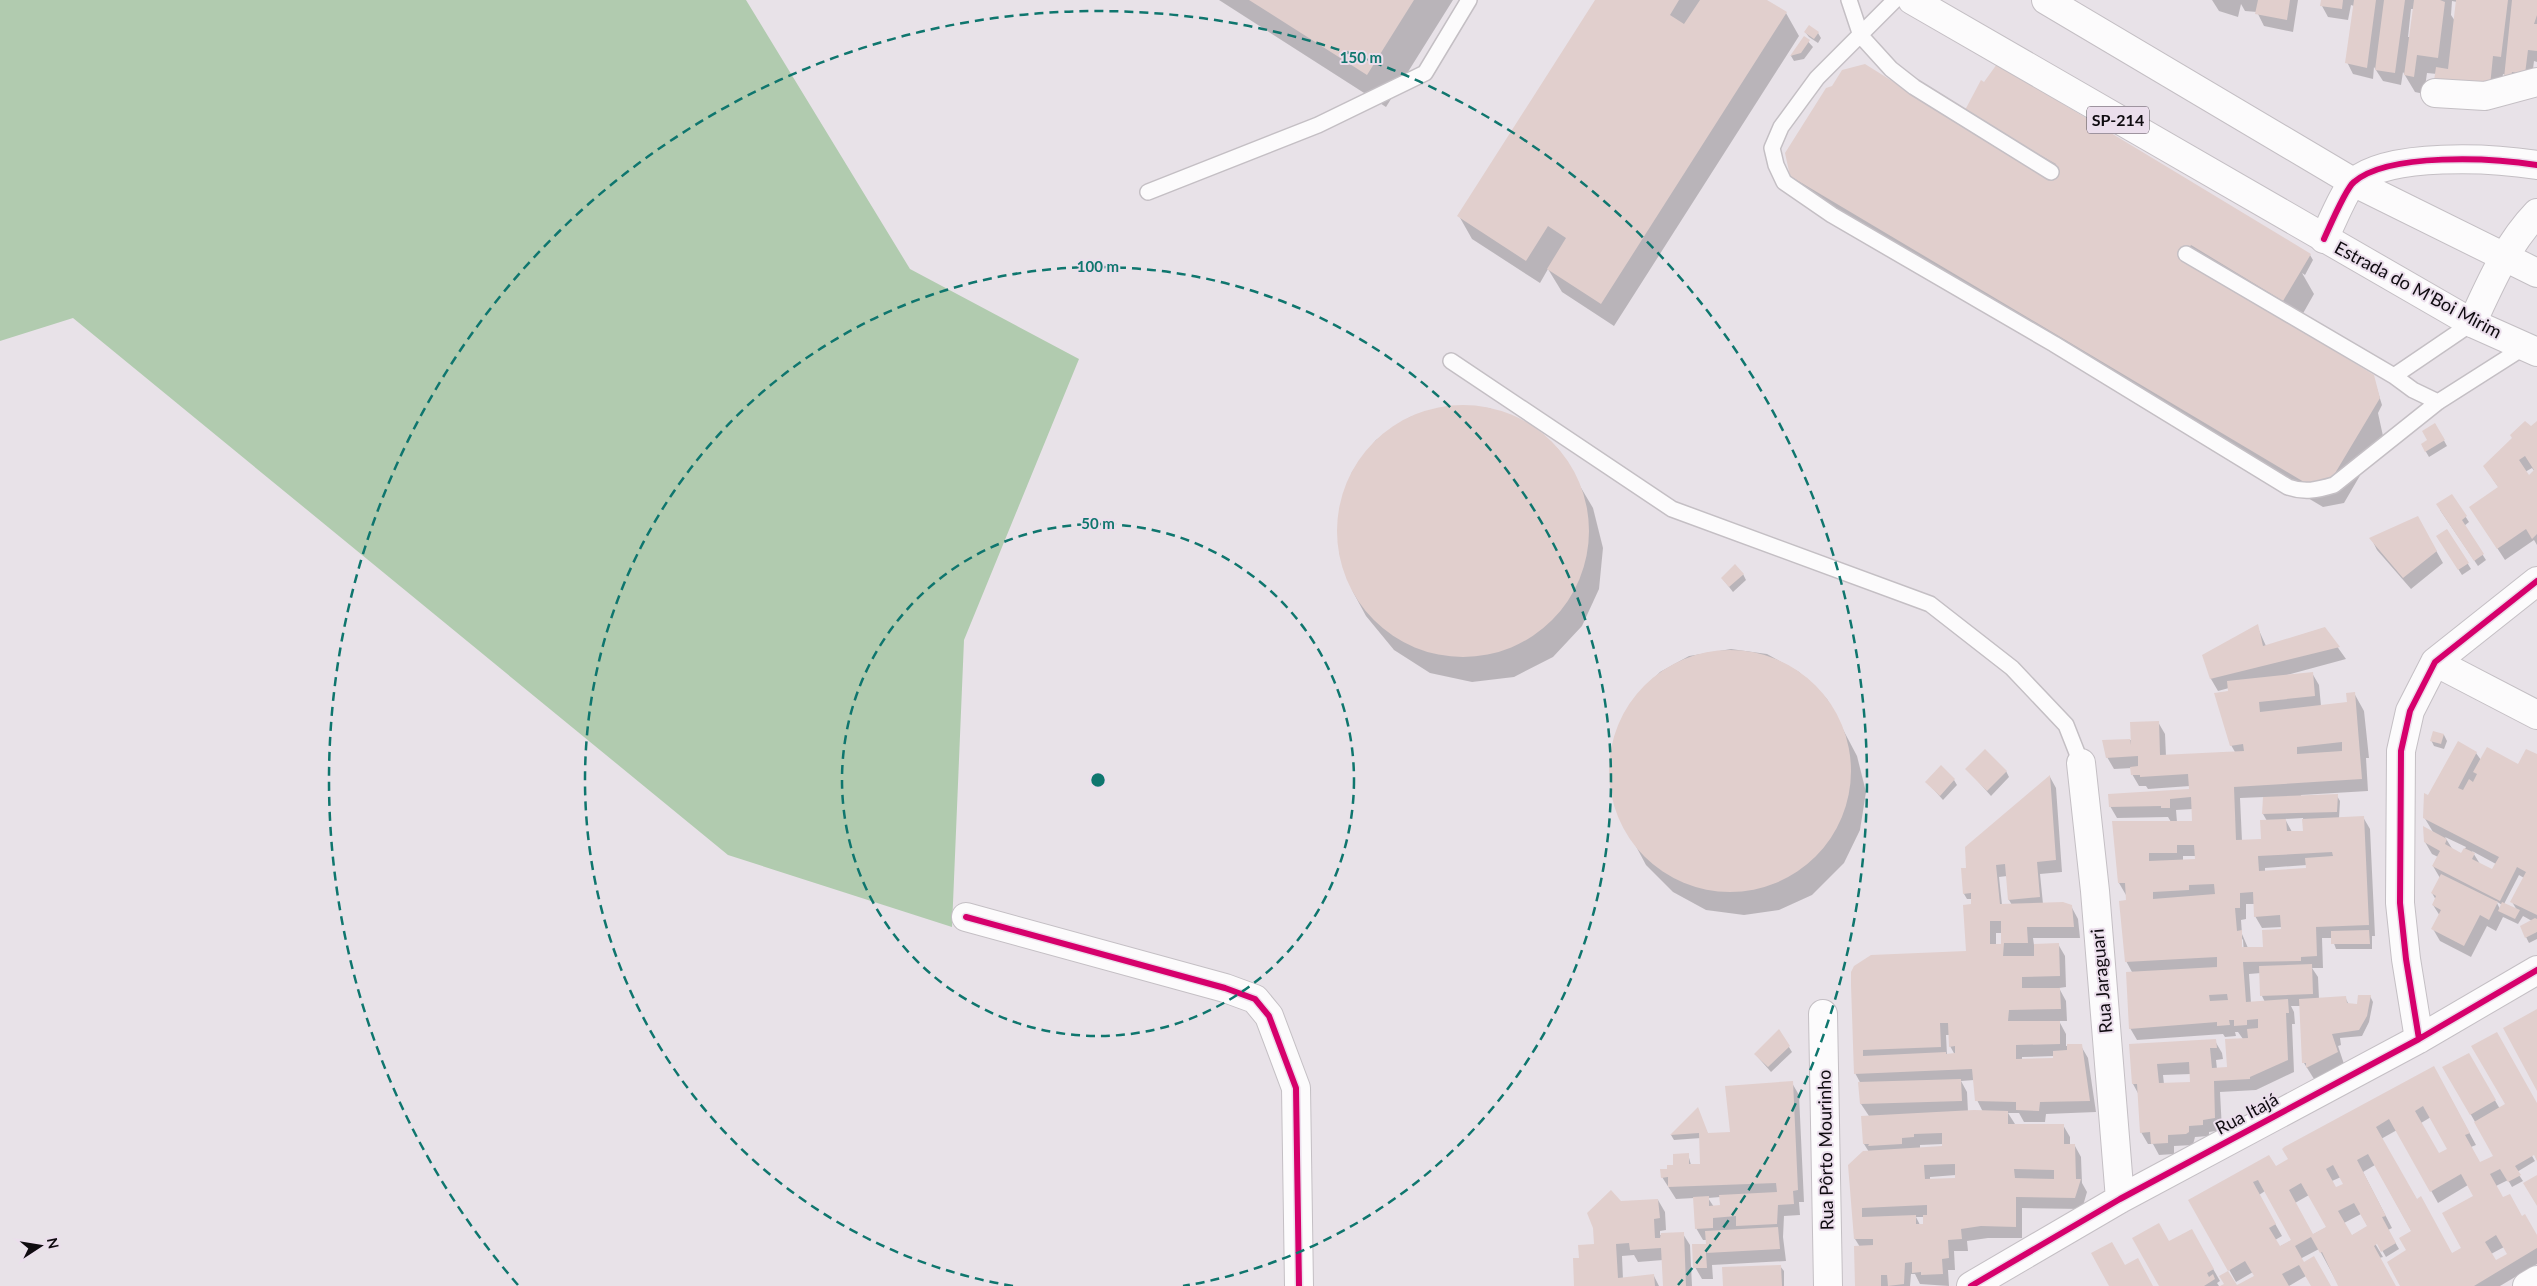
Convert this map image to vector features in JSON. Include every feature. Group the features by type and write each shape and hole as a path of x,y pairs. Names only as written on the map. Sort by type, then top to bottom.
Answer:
{"street":[{"name":"Estrada do M'Boi Mirim","path":"1912,0 2472,323 2532,349"},
{"path":"2046,0 2353,182 2537,273"},
{"path":"2435,93 2485,96 2537,82"},
{"path":"2324,239 2353,182 2379,169 2419,160 2537,165"},
{"path":"2472,323 2505,256 2520,231 2537,213"},
{"path":"2419,1039 2406,959 2400,903 2401,751 2410,711 2435,662 2537,581"},
{"path":"2435,662 2537,715"},
{"name":"Rua Jaraguari","path":"2081,763 2094,890 2120,1199"},
{"path":"966,917 1225,988 1255,1000 1270,1016 1296,1088 1298,1286"},
{"name":"Rua Itajá","path":"1971,1286 2120,1199 2419,1039 2537,970"},
{"name":"Rua Pôrto Mourinho","path":"1824,1014 1828,1286"},
{"path":"2527,1286 2537,1280"}],"lane":[{"path":"1148,192 1318,125 1425,73 1469,0"},
{"path":"1849,0 1861,36 1891,69 1914,87 2051,172"},
{"path":"1895,0 1817,78 1781,126 1772,148 1776,165 1784,182 1832,215 2054,344 2288,487 2300,491 2314,491 2334,485 2438,402 2532,349"},
{"path":"2186,254 2394,376 2413,390 2438,402"},
{"path":"2394,376 2472,323"},
{"path":"1451,361 1672,510 1930,604 2012,668 2066,724 2081,763"}],"green space":[{"path":"0,0 746,0 910,269 1079,359 964,640 952,927 728,855 73,318 0,341"}],"building":[{"path":"1249,0 1414,0 1367,75"},
{"path":"1595,0 1679,0 1670,15 1684,24 1700,0 1767,0 1787,12 1601,304 1547,269 1566,238 1548,226 1526,261 1457,216"},
{"path":"2258,0 2290,0 2287,20 2255,14"},
{"path":"2321,0 2343,0 2342,9 2320,6"},
{"path":"2354,0 2376,0 2367,68 2345,63"},
{"path":"2384,0 2405,0 2395,73 2375,70"},
{"path":"2414,0 2440,0 2445,2 2438,58 2417,55 2414,77 2404,75"},
{"path":"2456,0 2508,0 2501,57 2493,56 2490,86 2434,81 2436,67 2448,69"},
{"path":"2512,0 2537,0 2537,15 2534,24 2537,24 2537,51 2528,50 2525,74 2512,72 2510,85 2503,88"},
{"path":"1809,25 1819,32 1814,39 1804,32"},
{"path":"1804,36 1810,40 1801,53 1790,56"},
{"path":"1865,64 2047,178 2056,164 1964,112 1981,80 1984,82 1997,64 2311,254 2283,301 2191,245 2183,258 2374,375 2380,398 2331,480 2309,485 1790,176 1785,153 1826,88 1832,86 1842,70"},
{"path":"1451,405 1475,405 1500,410 1523,420 1543,433 1561,451 1574,471 1584,494 1589,519 1587,556 1580,579 1561,611 1543,629 1523,642 1500,652 1475,657 1451,657 1426,652 1403,642 1383,629 1365,611 1352,591 1342,568 1337,543 1337,519 1342,494 1352,471 1365,451 1383,433 1403,420 1426,410"},
{"path":"2525,421 2531,426 2537,421 2537,534 2532,539 2526,529 2497,549 2469,507 2498,487 2483,466 2512,438 2510,435","holes":["2525,456 2534,470 2529,475 2519,460"]},
{"path":"2435,423 2445,440 2425,452 2421,444 2427,440 2422,431"},
{"path":"2452,494 2467,516 2462,520 2484,554 2474,561 2436,504"},
{"path":"2418,516 2437,551 2403,578 2369,538"},
{"path":"2447,529 2469,563 2458,570 2436,536"},
{"path":"1735,564 1744,574 1729,587 1721,578"},
{"path":"2258,624 2263,646 2325,627 2340,647 2210,679 2202,655"},
{"path":"1730,650 1754,652 1776,659 1797,670 1816,685 1831,704 1842,725 1849,747 1851,771 1849,795 1842,817 1831,838 1816,857 1797,872 1776,883 1754,890 1730,892 1706,890 1684,883 1663,872 1644,857 1629,838 1618,817 1611,795 1609,771 1611,747 1618,725 1629,704 1644,685 1663,670 1684,659 1706,652"},
{"path":"2313,672 2315,696 2259,702 2260,712 2347,702 2346,693 2355,692 2362,779 2234,787 2236,840 2261,839 2260,820 2286,819 2287,831 2303,831 2302,819 2364,816 2369,925 2316,927 2317,956 2301,957 2301,961 2243,962 2246,1002 2288,999 2289,1013 2286,1013 2288,1060 2250,1077 2250,1079 2214,1081 2215,1118 2203,1120 2203,1125 2189,1126 2189,1132 2186,1134 2168,1135 2168,1143 2151,1144 2150,1132 2140,1133 2137,1084 2132,1084 2129,1044 2216,1039 2217,1048 2210,1048 2212,1068 2227,1067 2225,1039 2248,1038 2247,1029 2258,1028 2258,1019 2247,1020 2247,1025 2234,1026 2234,1020 2229,1020 2230,1025 2217,1026 2217,1022 2129,1029 2126,972 2217,967 2217,957 2125,962 2119,901 2126,900 2125,883 2118,883 2112,821 2192,821 2191,797 2170,799 2170,808 2161,808 2161,806 2109,807 2108,794 2189,789 2188,774 2140,777 2140,775 2131,775 2130,767 2138,766 2138,756 2106,758 2102,740 2130,739 2131,745 2130,722 2159,721 2160,755 2244,751 2243,744 2230,746 2214,693 2228,691 2227,681","holes":["2342,742 2342,751 2297,754 2297,747","2177,845 2194,845 2195,859 2149,861 2149,853 2177,853","2332,852 2333,856 2305,858 2306,868 2259,871 2258,856","2214,884 2215,894 2153,899 2153,892 2189,890 2189,885","2253,892 2254,917 2280,915 2281,929 2262,930 2263,947 2242,947 2242,930 2237,931 2235,908 2240,908 2240,893","2227,994 2228,1000 2210,1001 2209,995","2189,1062 2190,1082 2159,1083 2157,1064"]},
{"path":"2433,731 2444,734 2441,744 2430,741"},
{"path":"2458,741 2477,752 2458,788 2463,790 2469,779 2473,782 2477,774 2473,772 2487,747 2518,764 2526,749 2537,754 2537,915 2510,902 2526,872 2517,867 2500,901 2432,866 2440,851 2424,842 2423,826 2447,839 2445,844 2461,853 2464,848 2475,853 2472,859 2492,869 2499,857 2423,818 2424,793 2428,795"},
{"path":"1985,749 2007,771 1987,791 1965,769"},
{"path":"1941,765 1955,779 1940,796 1925,782"},
{"path":"2050,775 2056,860 2037,862 2040,897 2008,900 2005,864 1996,865 2000,904 2063,902 2072,905 2074,927 2027,927 2028,943 2004,943 2003,956 2034,956 2034,944 2059,943 2060,976 2022,977 2022,988 2060,988 2061,1009 2009,1010 2008,1021 2060,1021 2060,1044 2016,1045 2016,1059 2053,1058 2053,1051 2067,1050 2067,1044 2082,1044 2090,1101 2040,1102 2039,1111 2016,1110 2016,1102 1975,1101 1972,1069 1854,1074 1851,972 1854,966 1871,955 1966,951 1963,905 1971,904 1971,893 1963,894 1961,868 1966,868 1965,847","holes":["1990,921 2001,921 2001,944 1990,944","1940,1023 1948,1023 1949,1047 1955,1046 1955,1053 1863,1056 1863,1050 1941,1047"]},
{"path":"2338,794 2337,812 2262,814 2263,797"},
{"path":"2441,874 2498,902 2489,920 2480,915 2464,946 2431,929 2441,910 2432,905 2436,896 2431,893"},
{"path":"2502,902 2520,910 2515,919 2498,911"},
{"path":"2535,918 2537,919 2537,932 2525,938 2520,926"},
{"path":"2369,930 2370,944 2331,944 2331,931"},
{"path":"2312,964 2313,994 2260,996 2259,966"},
{"path":"2358,995 2371,995 2367,1016 2359,1030 2332,1034 2338,1052 2306,1068 2306,1063 2302,1063 2299,999 2346,996 2347,1003 2357,1004"},
{"path":"2537,1009 2537,1091 2503,1028"},
{"path":"1779,1029 1790,1046 1768,1067 1754,1054"},
{"path":"2497,1032 2537,1103 2537,1161 2534,1155 2515,1166 2521,1175 2508,1182 2500,1169 2490,1174 2503,1197 2510,1194 2522,1216 2525,1214 2537,1235 2537,1248 2474,1286 2400,1286 2387,1262 2406,1250 2399,1238 2411,1231 2368,1154 2357,1160 2386,1216 2382,1217 2396,1243 2381,1252 2377,1244 2374,1246 2396,1286 2338,1286 2322,1252 2320,1253 2311,1237 2295,1246 2304,1262 2314,1256 2331,1286 2311,1286 2299,1265 2282,1274 2289,1286 2220,1286 2224,1284 2219,1276 2228,1271 2188,1200 2269,1155 2276,1166 2288,1159 2282,1149 2284,1147 2434,1066 2470,1133 2465,1135 2480,1162 2493,1156 2474,1122 2505,1104 2471,1046","holes":["2423,1106 2447,1149 2439,1153 2415,1111","2389,1119 2430,1192 2461,1174 2473,1196 2442,1213 2461,1248 2452,1253 2421,1196 2417,1199 2376,1127","2333,1165 2343,1184 2336,1187 2326,1169","2258,1180 2291,1240 2280,1246 2269,1228 2276,1224 2253,1182","2301,1183 2326,1227 2313,1234 2289,1190","2354,1203 2367,1226 2352,1235 2338,1211","2496,1235 2507,1254 2496,1260 2485,1242","2245,1261 2254,1276 2237,1285 2228,1271"]},
{"path":"2469,1053 2496,1100 2470,1115 2442,1067"},
{"path":"1961,1079 1962,1101 1860,1104 1858,1082"},
{"path":"1793,1081 1798,1190 1793,1191 1794,1204 1778,1205 1777,1224 1736,1226 1736,1216 1713,1218 1713,1228 1695,1229 1693,1197 1709,1196 1709,1206 1720,1205 1719,1195 1777,1192 1776,1183 1668,1187 1668,1177 1661,1178 1660,1169 1667,1169 1667,1165 1673,1165 1673,1154 1689,1153 1689,1164 1700,1164 1699,1133 1670,1135 1698,1107 1708,1133 1730,1132 1725,1086"},
{"path":"1974,1110 2008,1111 2008,1124 2064,1124 2064,1144 2075,1144 2076,1179 2081,1179 2075,1198 2016,1197 2016,1227 1981,1226 1961,1229 1962,1239 1948,1240 1949,1258 1942,1259 1943,1274 1921,1275 1921,1272 1912,1273 1912,1262 1905,1263 1904,1284 1888,1286 1887,1275 1881,1275 1881,1286 1855,1286 1854,1246 1873,1245 1873,1239 1854,1239 1848,1165 1863,1151 1942,1146 1942,1133 1914,1134 1914,1137 1902,1138 1902,1144 1868,1146 1869,1144 1863,1144 1861,1116","holes":["1955,1164 1955,1178 1925,1179 1924,1165","2014,1169 2054,1170 2054,1179 2015,1178","1927,1205 1927,1215 1923,1215 1923,1224 1916,1224 1916,1215 1862,1217 1862,1208"]},
{"path":"2537,1175 2537,1206 2523,1183"},
{"path":"1611,1190 1621,1201 1658,1199 1660,1218 1654,1219 1655,1238 1660,1238 1661,1233 1684,1232 1686,1286 1663,1286 1661,1248 1630,1250 1629,1243 1616,1244 1618,1278 1654,1274 1655,1286 1574,1286 1573,1258 1579,1258 1578,1245 1594,1244 1593,1228 1587,1213"},
{"path":"2159,1223 2169,1241 2192,1229 2214,1269 2207,1273 2209,1277 2213,1274 2215,1279 2204,1286 2159,1286 2132,1238"},
{"path":"1778,1227 1780,1249 1706,1253 1707,1268 1693,1268 1692,1244 1706,1244 1705,1231"},
{"path":"2112,1242 2125,1265 2138,1258 2153,1286 2109,1286 2091,1253"},
{"path":"1781,1265 1782,1286 1723,1286 1722,1267"}],"cycle path":[{"path":"2324,239 2351,186 2370,172 2391,166 2442,160 2495,160 2537,165"},
{"path":"2419,1039 2406,959 2400,903 2401,751 2410,711 2435,662 2537,581"},
{"path":"966,917 1225,988 1255,999 1269,1016 1296,1088 1299,1286"},
{"path":"1971,1286 2120,1199 2419,1039 2537,970"}]}
